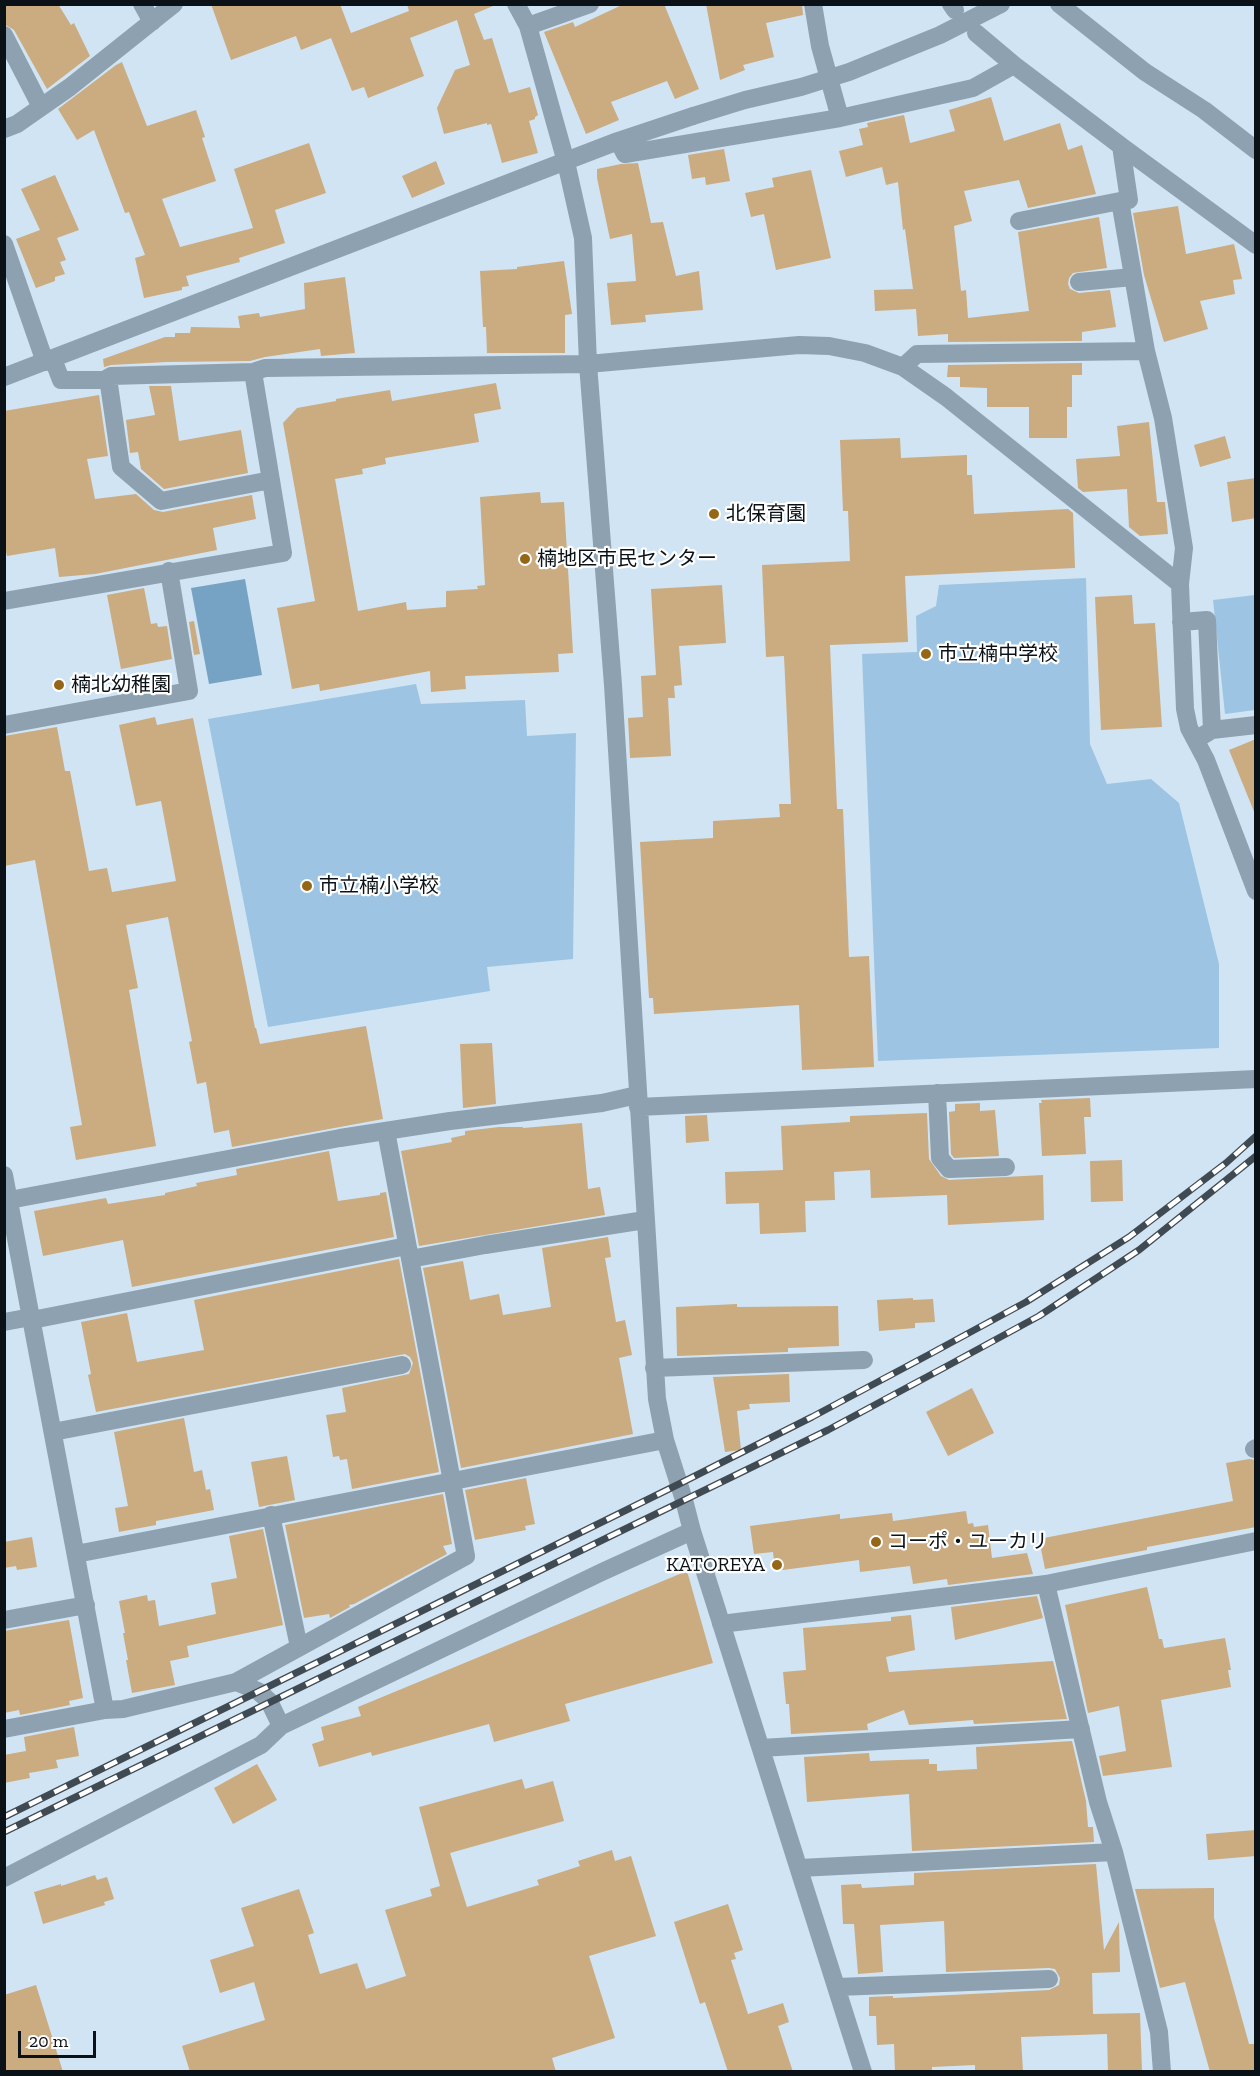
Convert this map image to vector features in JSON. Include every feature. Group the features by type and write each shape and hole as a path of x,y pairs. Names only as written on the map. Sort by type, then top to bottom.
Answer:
{"street":[{"path":"141,4 152,22"},
{"path":"4,129 17,124 111,57 174,4"},
{"path":"516,4 528,26 566,162 583,238 588,364 612,673 657,1399 665,1440 692,1531 863,2072"},
{"path":"528,26 590,4"},
{"path":"813,4 819,46 840,118"},
{"path":"4,377 618,141 745,100 801,87 849,72 940,35 1001,4"},
{"path":"1059,4 1145,72 1204,110 1256,150"},
{"path":"976,33 1014,65 1256,245"},
{"path":"4,35 41,107"},
{"path":"618,141 625,154 840,118 973,88 1014,65"},
{"path":"1019,220 1129,200 1121,146"},
{"path":"1120,201 1146,351 1163,418 1184,548 1180,584 1185,709 1189,728 1206,760 1256,891"},
{"path":"4,244 49,360 61,380 253,372 265,368 588,364 799,345 829,346 865,353 903,367 946,397 1180,584"},
{"path":"1079,282 1133,277"},
{"path":"903,367 917,354 1146,351"},
{"path":"4,601 283,553 253,372"},
{"path":"108,378 122,467 161,501 271,480"},
{"path":"4,725 189,691 169,571"},
{"path":"1181,622 1207,620 1212,730"},
{"path":"1195,740 1212,730 1256,725"},
{"path":"7,1200 386,1131 602,1103 937,1093 1256,1079"},
{"path":"937,1093 940,1158 949,1169 1006,1167"},
{"path":"4,1729 105,1710 123,1709 236,1682 466,1556 386,1131"},
{"path":"4,1175 105,1710"},
{"path":"4,1322 408,1252 485,1245 645,1220"},
{"path":"654,1368 864,1360"},
{"path":"53,1432 402,1365"},
{"path":"76,1554 665,1440"},
{"path":"271,1515 299,1647"},
{"path":"4,1878 261,1746 281,1726 692,1531"},
{"path":"721,1624 1046,1584 1256,1541"},
{"path":"1046,1584 1098,1802 1114,1852 1159,2032 1162,2072"},
{"path":"4,1620 86,1605"},
{"path":"236,1682 258,1691 269,1701 281,1726"},
{"path":"761,1748 1081,1728"},
{"path":"800,1868 1114,1852"},
{"path":"837,1987 1049,1979"}],"shaded area":[{"path":"1086,578 1090,744 1107,784 1151,779 1179,803 1219,964 1219,1048 878,1061 862,654 917,652 916,616 936,606 939,585"},
{"path":"245,579 262,675 209,684 191,588"},
{"path":"1255,595 1255,710 1225,714 1213,600"},
{"path":"416,684 421,704 525,700 527,736 576,733 573,959 487,967 490,991 268,1027 208,719"}],"building":[{"path":"4,4 58,4 71,25 74,23 90,56 47,89 14,30 4,24"},
{"path":"211,4 340,4 351,33 409,11 407,4 493,4 474,14 484,40 492,38 509,93 530,87 538,115 529,121 538,153 502,163 491,124 487,125 487,123 444,134 437,108 455,70 470,65 457,20 410,38 424,76 368,98 364,87 352,91 331,38 301,50 296,36 231,60"},
{"path":"624,4 664,4 699,89 675,99 667,81 611,102 619,120 586,134 544,32 573,22 575,27"},
{"path":"706,4 802,4 803,15 766,23 774,57 743,65 745,70 720,80"},
{"path":"122,62 147,126 196,110 205,137 202,138 216,181 162,199 180,247 253,228 234,169 309,143 326,193 275,210 285,243 239,258 240,262 186,276 189,286 182,287 182,290 144,298 135,258 145,255 129,212 125,213 94,130 77,140 58,109"},
{"path":"991,97 1004,141 1060,123 1068,150 1082,145 1096,194 1028,208 1019,180 964,191 972,221 954,226 961,291 966,290 968,318 1029,311 1018,232 1099,217 1107,268 1073,273 1068,284 1070,289 1079,293 1110,290 1116,327 1082,332 1082,341 948,342 948,334 918,336 916,309 875,311 874,290 913,289 898,182 886,185 882,167 846,177 839,151 863,145 859,129 868,127 867,123 904,115 910,143 955,131 949,110"},
{"path":"724,149 730,181 706,185 705,177 692,179 688,155"},
{"path":"436,161 445,184 412,198 402,176"},
{"path":"638,163 651,223 663,222 676,276 699,271 703,310 645,315 646,322 611,325 607,283 636,281 632,234 610,239 597,169"},
{"path":"811,170 831,258 776,270 764,214 751,217 745,193 774,187 772,178"},
{"path":"55,175 79,230 57,238 66,260 60,262 65,274 55,277 55,281 36,288 16,239 40,230 21,189"},
{"path":"1178,206 1186,254 1234,244 1242,279 1233,280 1235,294 1200,301 1208,329 1164,342 1144,275 1133,213"},
{"path":"564,261 572,314 565,315 565,353 487,353 480,271 517,269 517,267"},
{"path":"345,277 355,353 321,356 320,349 250,361 167,362 104,367 103,359 165,337 175,337 175,333 190,333 191,327 240,328 238,316 259,313 260,317 305,309 304,283"},
{"path":"1082,363 1082,375 1072,375 1072,407 1067,407 1067,438 1029,438 1029,407 987,407 987,388 960,387 960,377 947,377 948,365"},
{"path":"496,383 501,409 474,414 479,442 385,458 386,464 362,469 363,474 335,479 358,611 406,602 407,610 446,607 446,591 478,589 477,586 485,585 480,497 540,492 541,503 564,502 573,653 558,654 559,672 465,676 466,689 431,692 430,671 320,691 319,684 292,689 277,608 315,601 283,423 297,408 336,401 336,399 390,390 392,401"},
{"path":"149,386 171,386 179,441 241,430 248,473 164,489 141,469 138,452 130,453 126,420 155,415"},
{"path":"99,395 108,456 87,459 95,499 136,494 154,510 163,512 252,495 256,519 213,528 217,550 95,574 59,577 55,548 7,556 4,543 4,411"},
{"path":"1149,422 1157,502 1165,502 1168,534 1140,536 1129,527 1127,489 1083,492 1078,488 1076,459 1120,456 1117,426"},
{"path":"1225,436 1231,458 1200,467 1194,445"},
{"path":"900,438 901,458 967,455 967,475 972,475 974,514 1068,509 1073,513 1075,568 905,576 908,642 830,645 837,809 843,809 849,957 869,956 874,1067 802,1070 799,1005 654,1014 653,998 649,998 640,842 713,838 713,821 780,817 779,804 791,804 784,656 766,657 762,565 850,561 848,511 843,511 840,440"},
{"path":"1256,478 1256,518 1232,522 1227,482"},
{"path":"722,585 726,643 679,646 682,685 674,686 675,698 668,698 671,756 630,758 628,718 643,717 641,676 656,675 651,589"},
{"path":"144,588 151,624 157,623 158,627 167,626 172,659 121,669 107,595"},
{"path":"1132,595 1134,624 1155,623 1162,727 1101,730 1095,597"},
{"path":"194,621 200,654 194,655 189,622"},
{"path":"155,717 157,725 193,718 260,1044 366,1026 383,1119 232,1147 229,1130 214,1133 206,1082 197,1084 189,1042 192,1041 168,917 126,925 138,988 129,990 156,1146 76,1160 70,1127 82,1125 35,860 4,866 4,736 57,727 65,771 70,771 89,871 107,868 112,892 176,881 161,801 136,806 119,725"},
{"path":"1256,739 1256,814 1255,814 1229,750"},
{"path":"492,1043 496,1104 463,1108 460,1044"},
{"path":"1090,1098 1091,1117 1084,1117 1086,1154 1042,1156 1039,1103 1042,1103 1041,1100"},
{"path":"980,1103 980,1111 995,1110 999,1156 954,1158 951,1154 949,1112 955,1111 955,1104"},
{"path":"927,1113 929,1159 941,1176 949,1180 1043,1175 1044,1220 948,1225 947,1195 871,1198 870,1170 834,1172 835,1200 805,1201 806,1232 760,1234 759,1203 726,1204 725,1172 783,1170 781,1126 850,1122 850,1116"},
{"path":"707,1115 709,1141 686,1143 685,1116"},
{"path":"582,1123 588,1189 600,1187 605,1215 419,1246 401,1151 452,1142 451,1138 465,1135 465,1131"},
{"path":"329,1151 338,1201 380,1195 386,1192 394,1237 132,1287 123,1240 43,1256 34,1211 106,1198 108,1204 165,1195 165,1193 197,1186 196,1183 237,1175 236,1169"},
{"path":"1122,1160 1123,1201 1091,1202 1090,1161"},
{"path":"608,1237 611,1257 605,1258 616,1322 625,1320 632,1355 619,1358 633,1434 461,1468 423,1268 463,1261 470,1300 499,1294 503,1315 551,1307 542,1248"},
{"path":"399,1259 439,1472 352,1489 347,1459 340,1460 339,1456 333,1457 326,1415 346,1412 342,1388 409,1374 413,1363 405,1354 96,1412 88,1375 91,1374 81,1322 127,1313 137,1362 204,1350 194,1300"},
{"path":"913,1298 913,1300 933,1299 935,1322 915,1323 915,1328 879,1331 877,1300"},
{"path":"737,1304 737,1307 838,1306 839,1346 788,1348 788,1352 677,1356 676,1307"},
{"path":"789,1374 790,1402 749,1404 750,1409 737,1411 741,1450 725,1452 713,1377"},
{"path":"972,1388 994,1433 948,1456 926,1412"},
{"path":"184,1418 194,1472 202,1470 206,1490 210,1489 214,1510 156,1521 156,1525 119,1532 115,1508 128,1506 114,1432"},
{"path":"287,1456 295,1500 259,1507 251,1462"},
{"path":"1256,1460 1256,1527 1045,1569 1039,1539 1233,1501 1226,1463"},
{"path":"526,1478 535,1524 525,1526 526,1530 475,1540 465,1490"},
{"path":"443,1494 452,1544 443,1546 447,1554 349,1605 350,1607 330,1618 329,1614 304,1618 285,1525"},
{"path":"966,1511 968,1524 973,1523 974,1527 988,1525 992,1558 1027,1553 1033,1574 948,1585 947,1579 913,1584 910,1566 860,1572 859,1560 775,1571 773,1552 754,1554 750,1526 840,1514 840,1519 892,1513 893,1521"},
{"path":"263,1529 283,1625 187,1646 189,1657 170,1661 175,1685 132,1693 119,1601 147,1595 148,1601 155,1600 159,1626 216,1614 211,1583 237,1578 229,1536"},
{"path":"32,1537 37,1567 17,1570 16,1566 4,1568 4,1542"},
{"path":"687,1571 713,1663 565,1704 570,1721 494,1742 489,1724 372,1756 371,1752 319,1767 312,1744 324,1740 321,1727 361,1716 358,1707"},
{"path":"1147,1587 1159,1639 1162,1639 1164,1648 1225,1638 1231,1670 1228,1670 1231,1687 1161,1700 1172,1767 1103,1776 1099,1756 1126,1751 1119,1706 1088,1713 1065,1605"},
{"path":"1037,1596 1043,1618 955,1640 951,1607"},
{"path":"911,1615 915,1650 886,1657 889,1672 1053,1661 1067,1719 974,1724 973,1720 909,1725 904,1710 867,1724 868,1730 791,1734 789,1704 786,1704 783,1672 806,1670 803,1628 891,1621 891,1617"},
{"path":"69,1620 83,1698 69,1701 70,1705 20,1715 19,1710 4,1713 4,1631"},
{"path":"74,1727 79,1756 56,1760 58,1768 29,1773 30,1778 4,1783 4,1755 26,1751 24,1737"},
{"path":"1072,1741 1086,1801 1088,1827 1093,1827 1094,1842 912,1851 909,1794 807,1802 804,1757 869,1753 870,1761 929,1759 929,1764 937,1764 937,1771 977,1769 976,1747"},
{"path":"257,1764 277,1800 233,1824 214,1788"},
{"path":"522,1779 525,1789 553,1781 564,1821 450,1853 467,1907 539,1885 537,1880 580,1866 578,1861 612,1850 615,1861 631,1856 656,1936 589,1956 615,2038 552,2058 556,2072 190,2072 182,2046 265,2020 254,1982 220,1993 210,1960 254,1946 241,1908 299,1889 314,1933 308,1935 320,1974 357,1963 366,1989 406,1976 385,1910 432,1896 430,1889 440,1886 419,1807"},
{"path":"1256,1830 1256,1856 1208,1860 1206,1834"},
{"path":"1096,1864 1104,1950 1119,1922 1120,1972 1092,1973 1093,2014 1140,2013 1142,2072 1108,2072 1107,2034 1021,2037 1023,2072 975,2072 975,2065 932,2067 932,2072 895,2072 894,2044 877,2045 876,2016 869,2016 869,1997 893,1996 893,1998 1049,1990 1059,1985 1060,1978 1055,1969 1049,1968 946,1972 944,1921 880,1925 883,1972 858,1974 854,1924 843,1924 841,1885 861,1884 862,1888 914,1885 914,1873"},
{"path":"95,1875 97,1880 107,1877 114,1899 104,1902 105,1905 43,1924 34,1892"},
{"path":"1214,1888 1214,1918 1249,2044 1256,2044 1256,2072 1210,2072 1185,1982 1160,1988 1135,1889"},
{"path":"728,1904 743,1950 734,1953 736,1959 731,1960 748,2014 783,2003 789,2022 778,2026 793,2072 728,2072 705,2002 700,2004 674,1922"},
{"path":"36,1985 63,2072 4,2072 4,1995"}],"railway":[{"path":"4,1817 812,1417 1026,1302 1129,1237 1226,1163 1256,1136"},
{"path":"4,1832 828,1430 949,1365 1039,1316 1139,1250 1256,1156"}],"place":[{"name":"北保育園","path":"714,514"},
{"name":"楠地区市民センター","path":"525,559"},
{"name":"市立楠中学校","path":"926,654"},
{"name":"楠北幼稚園","path":"59,685"},
{"name":"市立楠小学校","path":"307,886"},
{"name":"コーポ・ユーカリ","path":"876,1542"},
{"name":"KATOREYA","path":"777,1565"}]}
